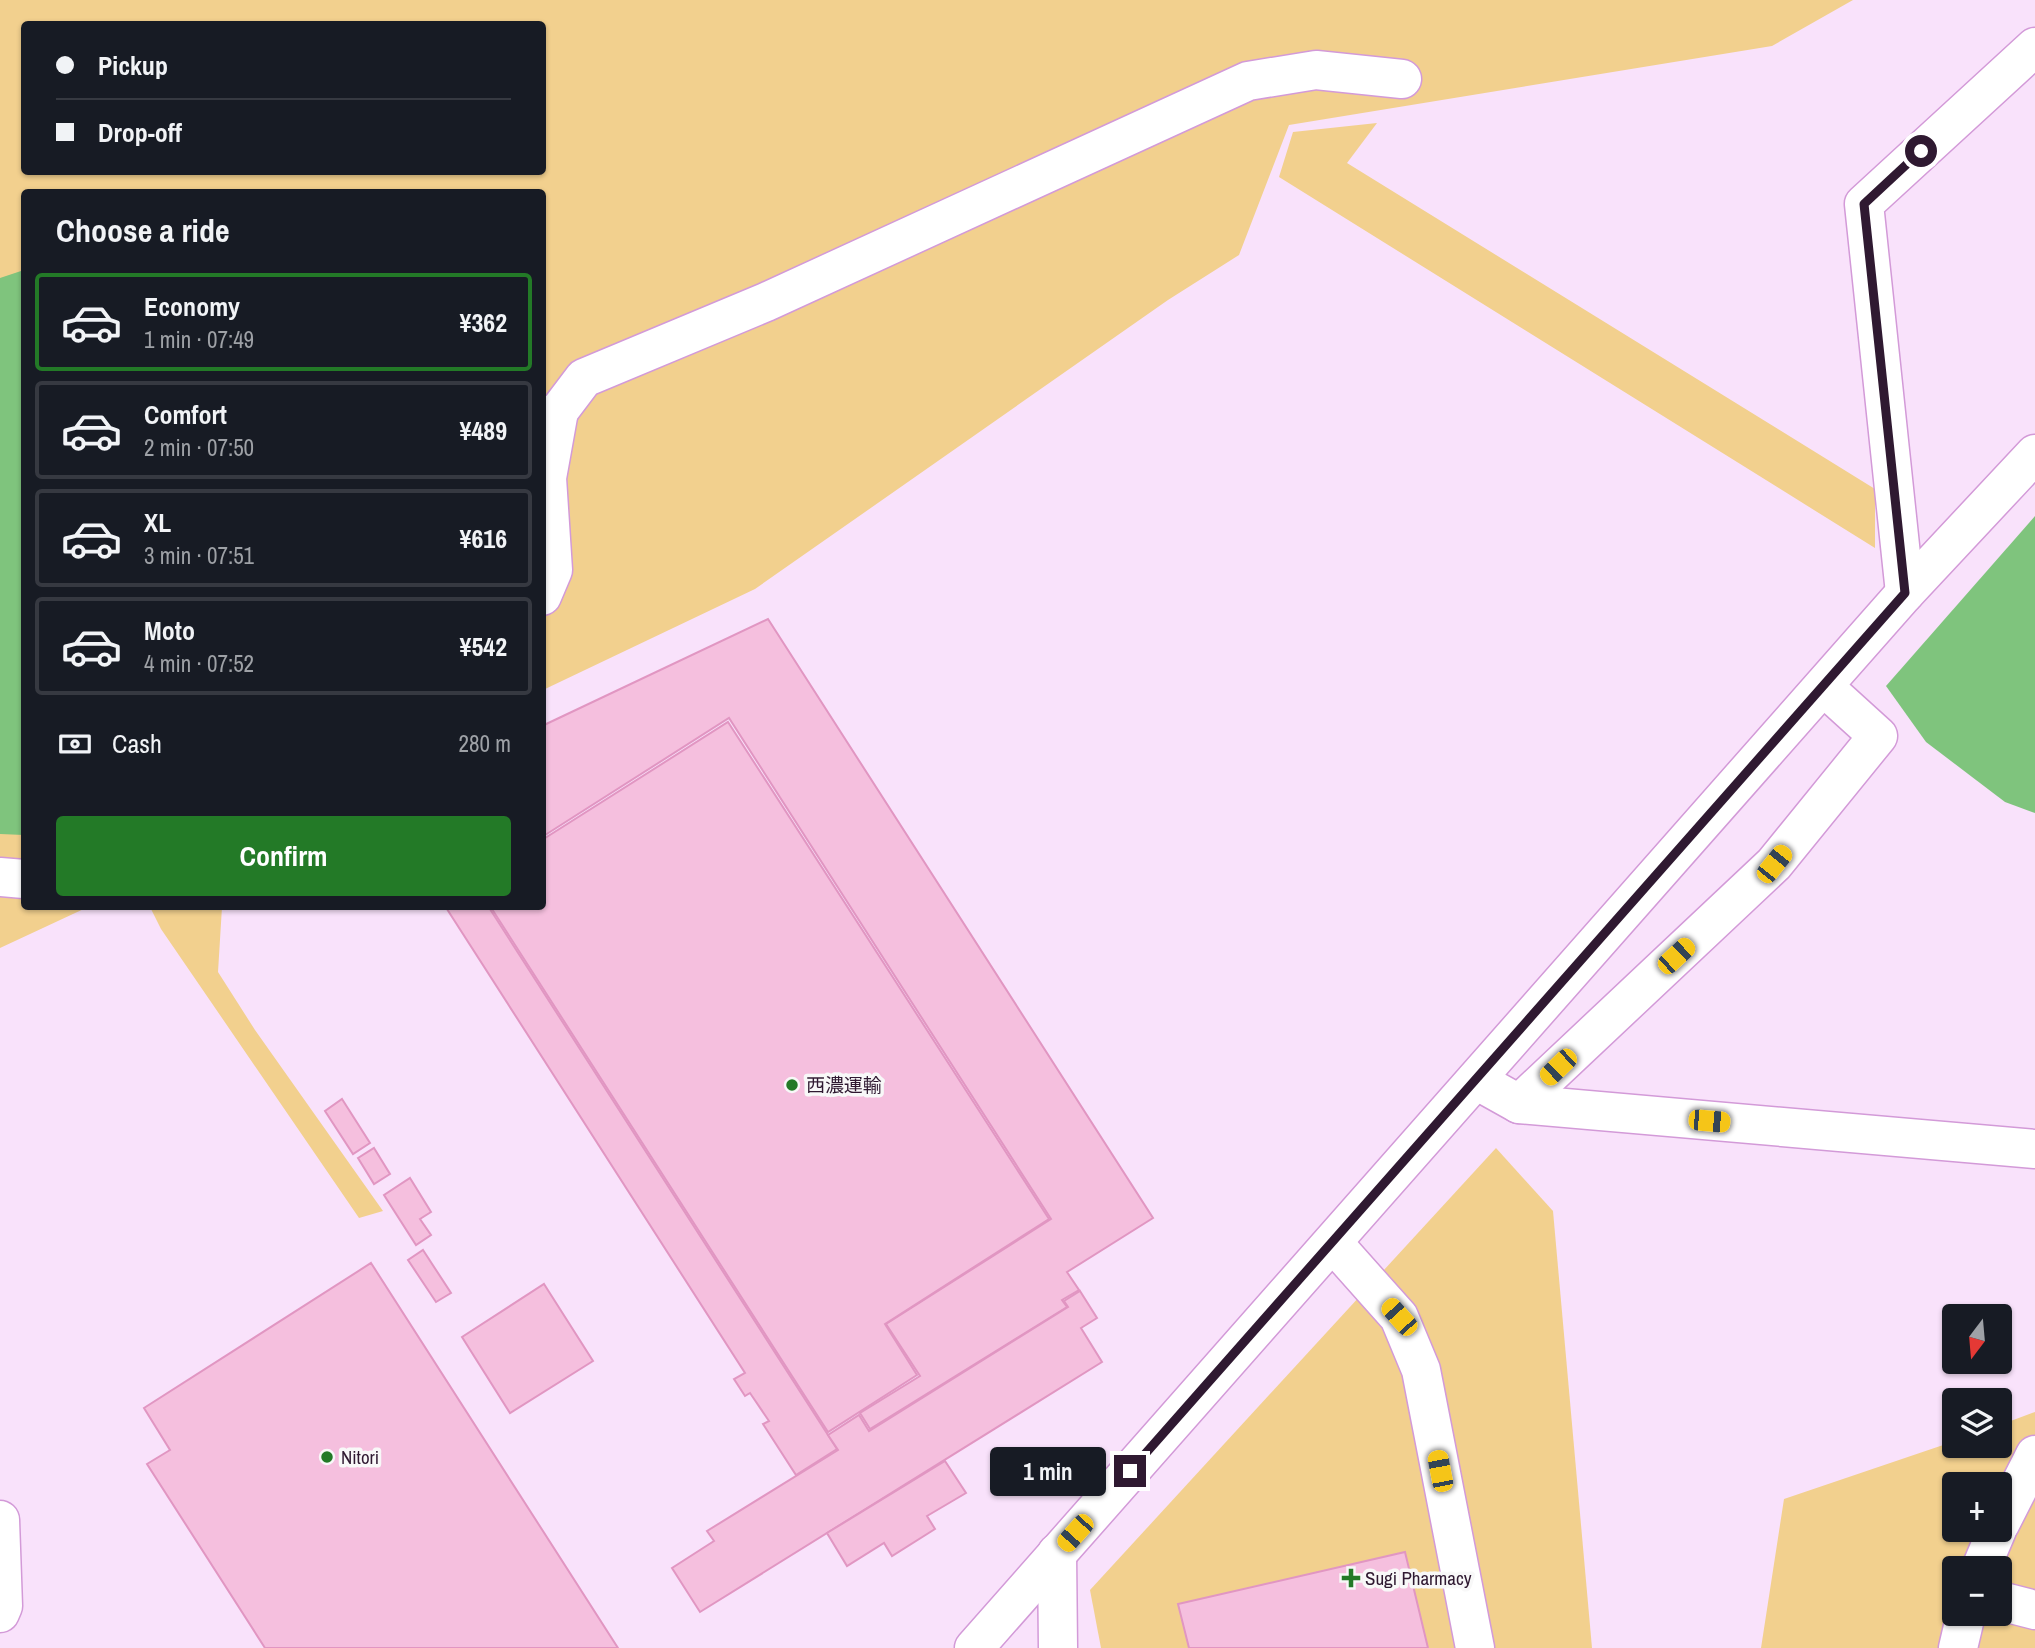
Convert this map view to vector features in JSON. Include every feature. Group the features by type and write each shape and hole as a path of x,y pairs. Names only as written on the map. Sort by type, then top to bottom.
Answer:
{"street":[{"path":"1905,593 1864,204 2035,47"},
{"path":"546,586 553,569 547,478 551,415 584,378 766,302 1248,81 1316,70 1402,79"},
{"path":"974,1648 1905,593 2035,454"},
{"path":"1519,1104 1774,864 1878,736 1824,687"},
{"path":"0,877 21,879"},
{"path":"1476,1080 1519,1104 2035,1149"},
{"path":"1333,1243 1399,1317 1421,1370 1475,1648"},
{"path":"2012,1500 2035,1455"},
{"path":"0,1520 3,1606 0,1614"},
{"path":"1056,1553 1058,1648"},
{"path":"2012,1604 2035,1611"},
{"path":"1958,1648 1963,1626"}],"shaded area":[{"path":"0,0 1853,0 1772,46 1289,125 1239,255 1168,300 755,589 546,689 546,189 21,189 21,910 82,910 0,948"},
{"path":"1377,123 1347,163 1875,489 1875,548 1279,177 1293,132"},
{"path":"21,271 21,835 0,834 0,278"},
{"path":"2035,516 2035,813 2005,802 1926,742 1886,686"},
{"path":"152,910 222,910 218,972 255,1030 383,1211 359,1218 161,929"},
{"path":"1496,1148 1553,1211 1592,1648 1101,1648 1090,1590"},
{"path":"2035,1412 2035,1648 1761,1648 1784,1499 1942,1445 1942,1458 2012,1458 2012,1421"}],"building":[{"path":"768,619 1153,1218 1067,1272 1079,1290 1062,1300 1067,1307 870,1429 860,1413 920,1376 886,1324 1051,1219 729,718 546,834 546,724"},
{"path":"728,722 1049,1219 885,1324 917,1375 828,1432 493,910 546,910 546,837"},
{"path":"448,910 491,910 837,1449 796,1475 763,1424 769,1421 750,1393 745,1396 734,1379 745,1373"},
{"path":"342,1099 370,1143 353,1154 325,1111"},
{"path":"374,1148 390,1174 374,1184 358,1158"},
{"path":"410,1178 431,1212 420,1219 431,1235 416,1245 384,1195"},
{"path":"423,1250 451,1293 436,1302 408,1260"},
{"name":"Nitori","path":"371,1263 618,1648 265,1648 147,1464 170,1450 144,1408"},
{"path":"544,1284 593,1361 510,1413 462,1337"},
{"path":"1080,1291 1097,1318 1081,1328 1102,1362 700,1612 672,1568 714,1541 707,1531 838,1450 828,1435 859,1415 869,1431 1068,1307 1064,1301"},
{"path":"945,1461 966,1493 927,1516 935,1529 892,1556 884,1543 847,1566 827,1533"},
{"name":"Sugi Pharmacy","path":"1405,1552 1428,1648 1189,1648 1178,1604"}],"place":[{"name":"西濃運輸","path":"792,1085"},
{"name":"Nitori","path":"327,1457"},
{"name":"Sugi Pharmacy","path":"1351,1578"}],"route":[{"path":"1130,1471 1905,593 1864,204 1921,151"}]}
